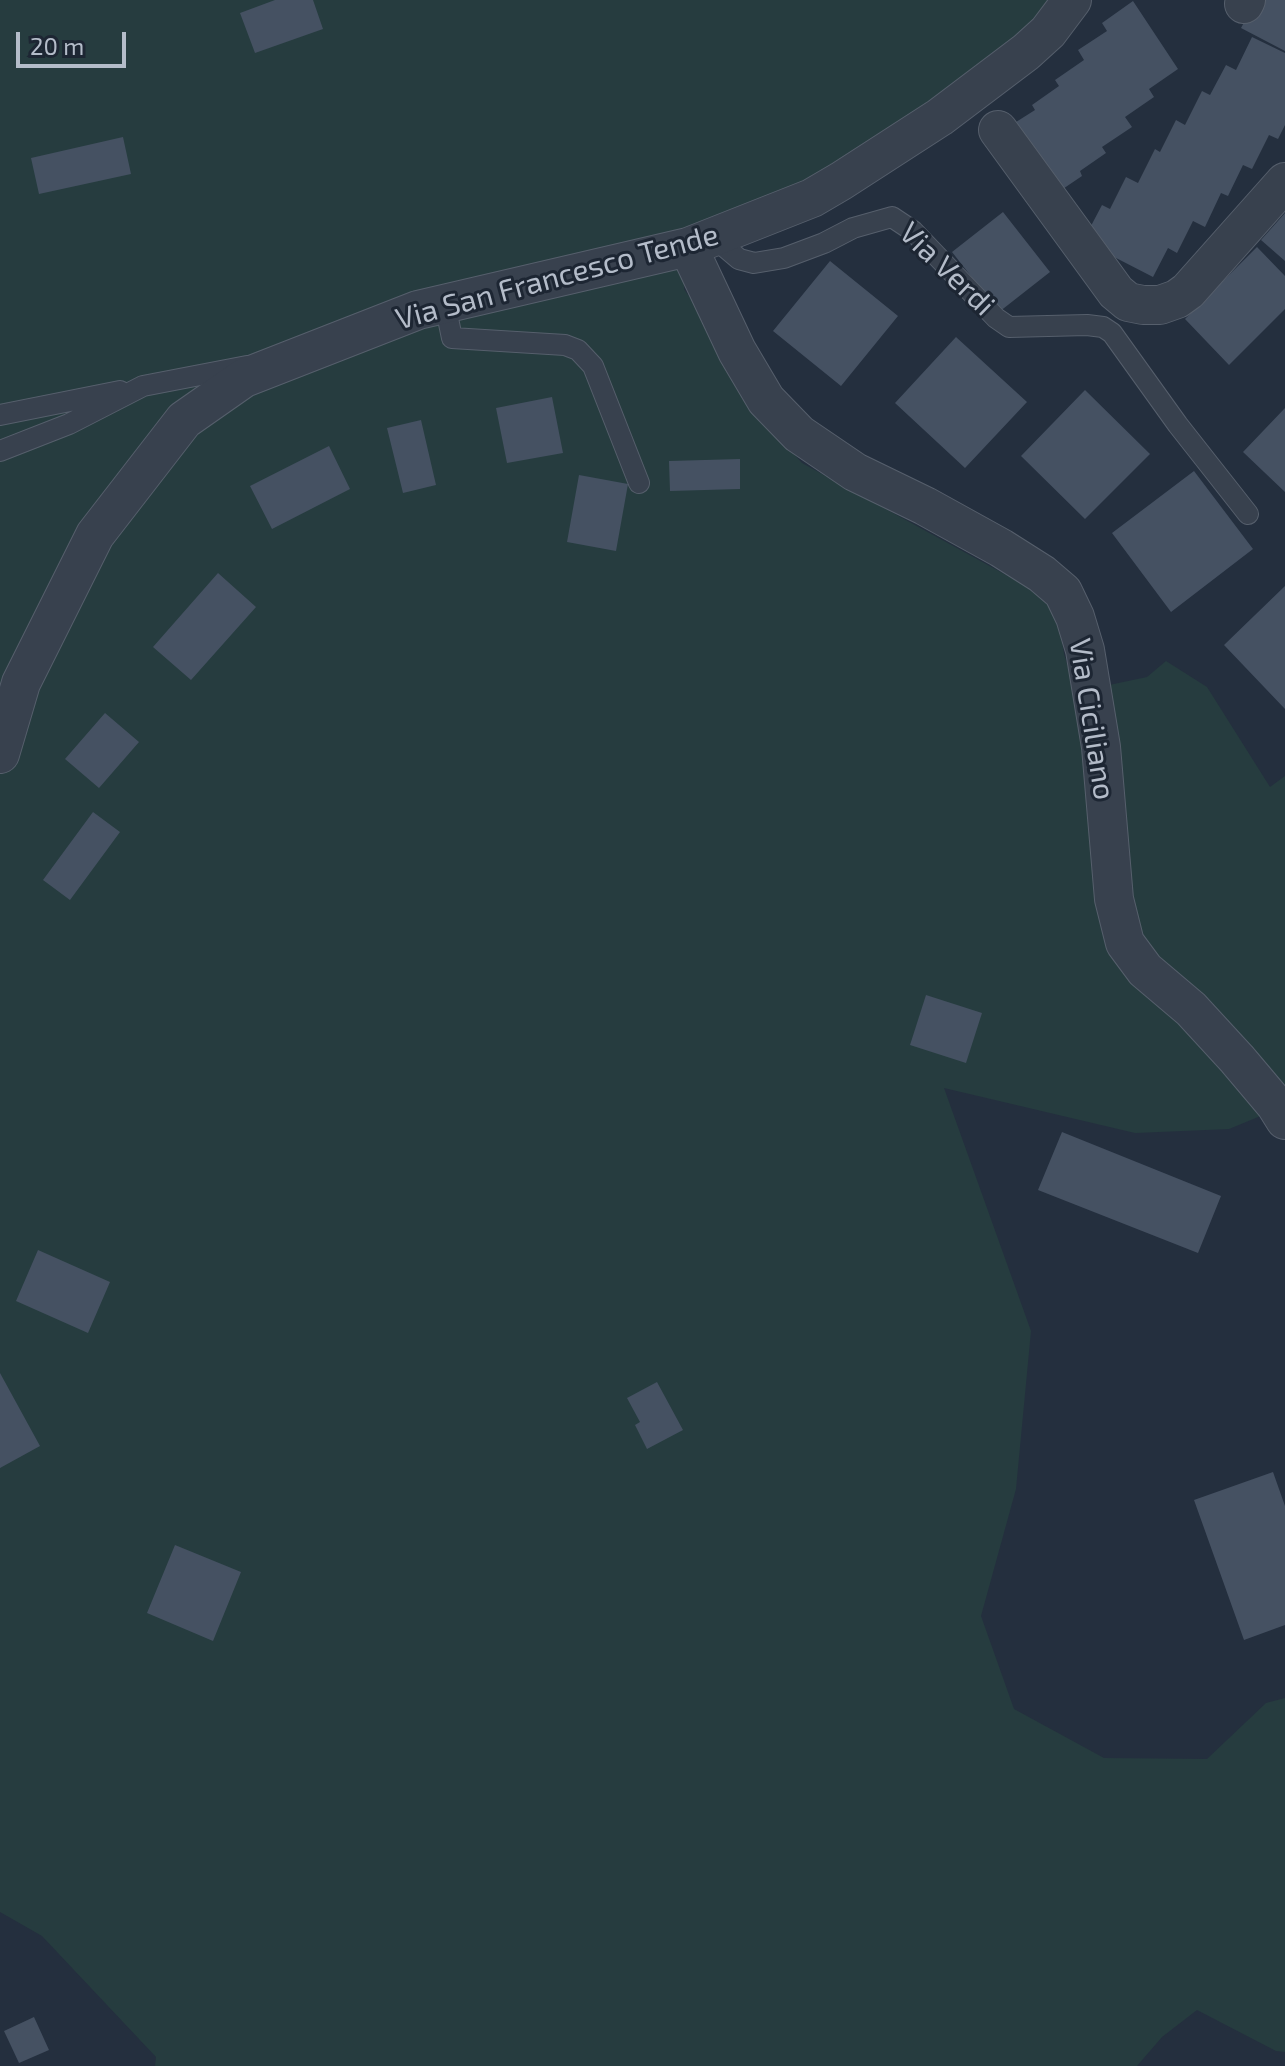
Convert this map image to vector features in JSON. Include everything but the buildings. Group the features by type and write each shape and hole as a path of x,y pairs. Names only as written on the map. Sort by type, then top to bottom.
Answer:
{"street":[{"name":"Via San Francesco Tende","path":"0,754 21,683 95,535 184,420 244,378 418,310 700,242 812,198 927,125 1026,52 1048,32 1072,0"},
{"path":"998,130 1116,292 1128,302 1143,305 1160,305 1188,291 1285,182"},
{"name":"Via Ciciliano","path":"700,242 744,363 766,400 799,434 855,472 1001,548 1042,574 1063,592 1085,650 1101,747 1114,899 1125,943 1145,970 1191,1009 1237,1059 1285,1120"}],"lane":[{"name":"Via Verdi","path":"700,242 754,263 784,258 853,228 892,217 913,231 996,318 1009,327 1087,325 1103,327 1112,333 1178,425 1248,514"},
{"path":"445,304 452,338 565,345 578,350 593,366 639,483"},
{"path":"0,415 306,354"},
{"path":"0,451 69,424 143,386"}],"green space":[{"path":"0,0 1072,0 940,117 688,247 684,289 709,326 753,409 802,463 1037,592 1057,612 1064,654 1076,692 1147,677 1166,661 1207,687 1270,787 1285,776 1285,1106 1229,1129 1135,1133 944,1088 1031,1331 1016,1489 981,1616 1014,1709 1104,1758 1207,1759 1266,1703 1285,1698 1285,2052 1276,2051 1197,2010 1162,2037 1137,2066 155,2066 156,2057 42,1936 0,1912"}]}
